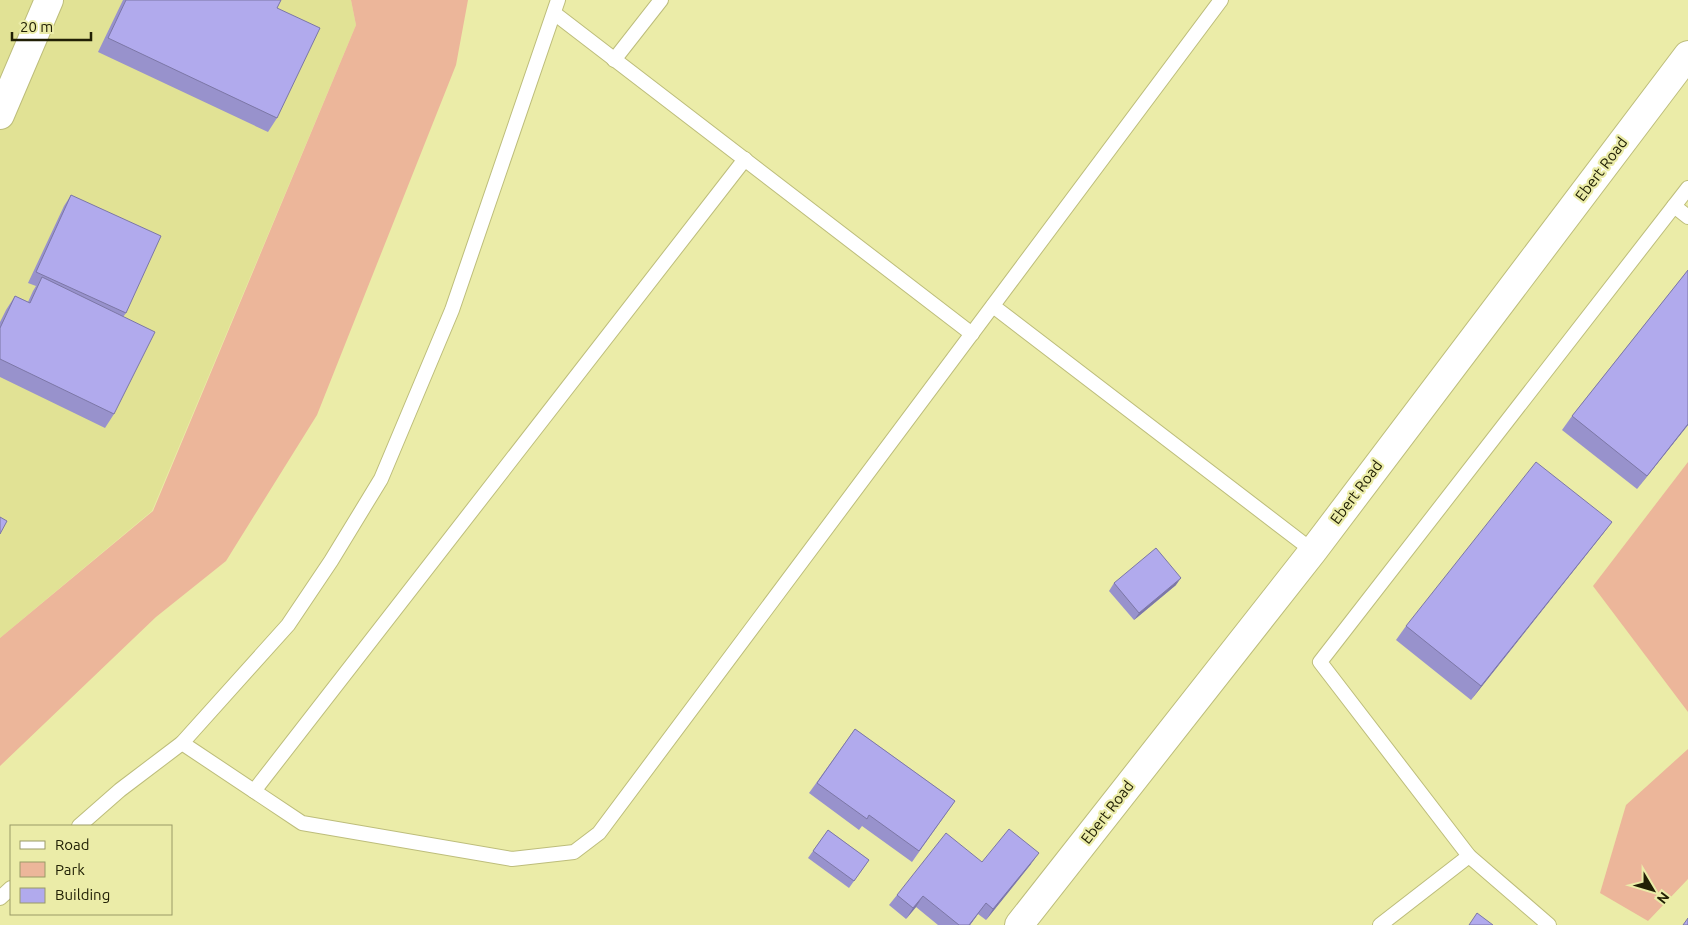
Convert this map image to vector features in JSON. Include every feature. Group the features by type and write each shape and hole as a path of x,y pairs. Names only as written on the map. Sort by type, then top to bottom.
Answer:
{"street":[{"path":"0,115 49,0"},
{"name":"Ebert Road","path":"1019,925 1313,550 1688,55"}],"lane":[{"path":"614,60 661,0"},
{"path":"182,743 302,823 512,859 574,852 599,833 1221,0"},
{"path":"80,825 120,790 182,743 288,625 331,561 382,479 452,310 556,7 614,60 972,334"},
{"path":"254,791 745,159"},
{"path":"1549,925 1469,856 1320,662 1688,188"},
{"path":"1674,206 1688,217"},
{"path":"993,306 1313,550"},
{"path":"1380,925 1469,856"},
{"path":"0,898 10,889"}],"shaded area":[{"path":"0,0 351,0 356,25 152,511 0,638"}],"green space":[{"path":"351,0 468,0 456,65 317,415 226,561 156,617 0,766 0,638 153,511 356,25"},
{"path":"1688,462 1688,712 1593,586"},
{"path":"1688,749 1688,879 1648,921 1600,893 1626,805"}],"building":[{"path":"126,0 281,0 277,8 320,28 277,118 108,38"},
{"path":"71,195 161,236 126,313 36,272"},
{"path":"1688,270 1688,424 1647,476 1572,416"},
{"path":"42,277 155,332 114,414 0,359 0,328 15,296 30,303"},
{"path":"1536,462 1612,522 1481,686 1406,626"},
{"path":"0,517 7,521 0,534"},
{"path":"1156,548 1181,578 1139,613 1114,583"},
{"path":"855,729 955,801 919,851 869,815 867,819 817,783"},
{"path":"1009,829 1039,853 993,909 986,903 969,925 959,925 923,896 913,908 897,895 946,833 982,862"},
{"path":"828,830 869,860 854,881 813,851"},
{"path":"1477,913 1493,925 1469,925"},
{"path":"1688,918 1688,925 1683,925"}]}
